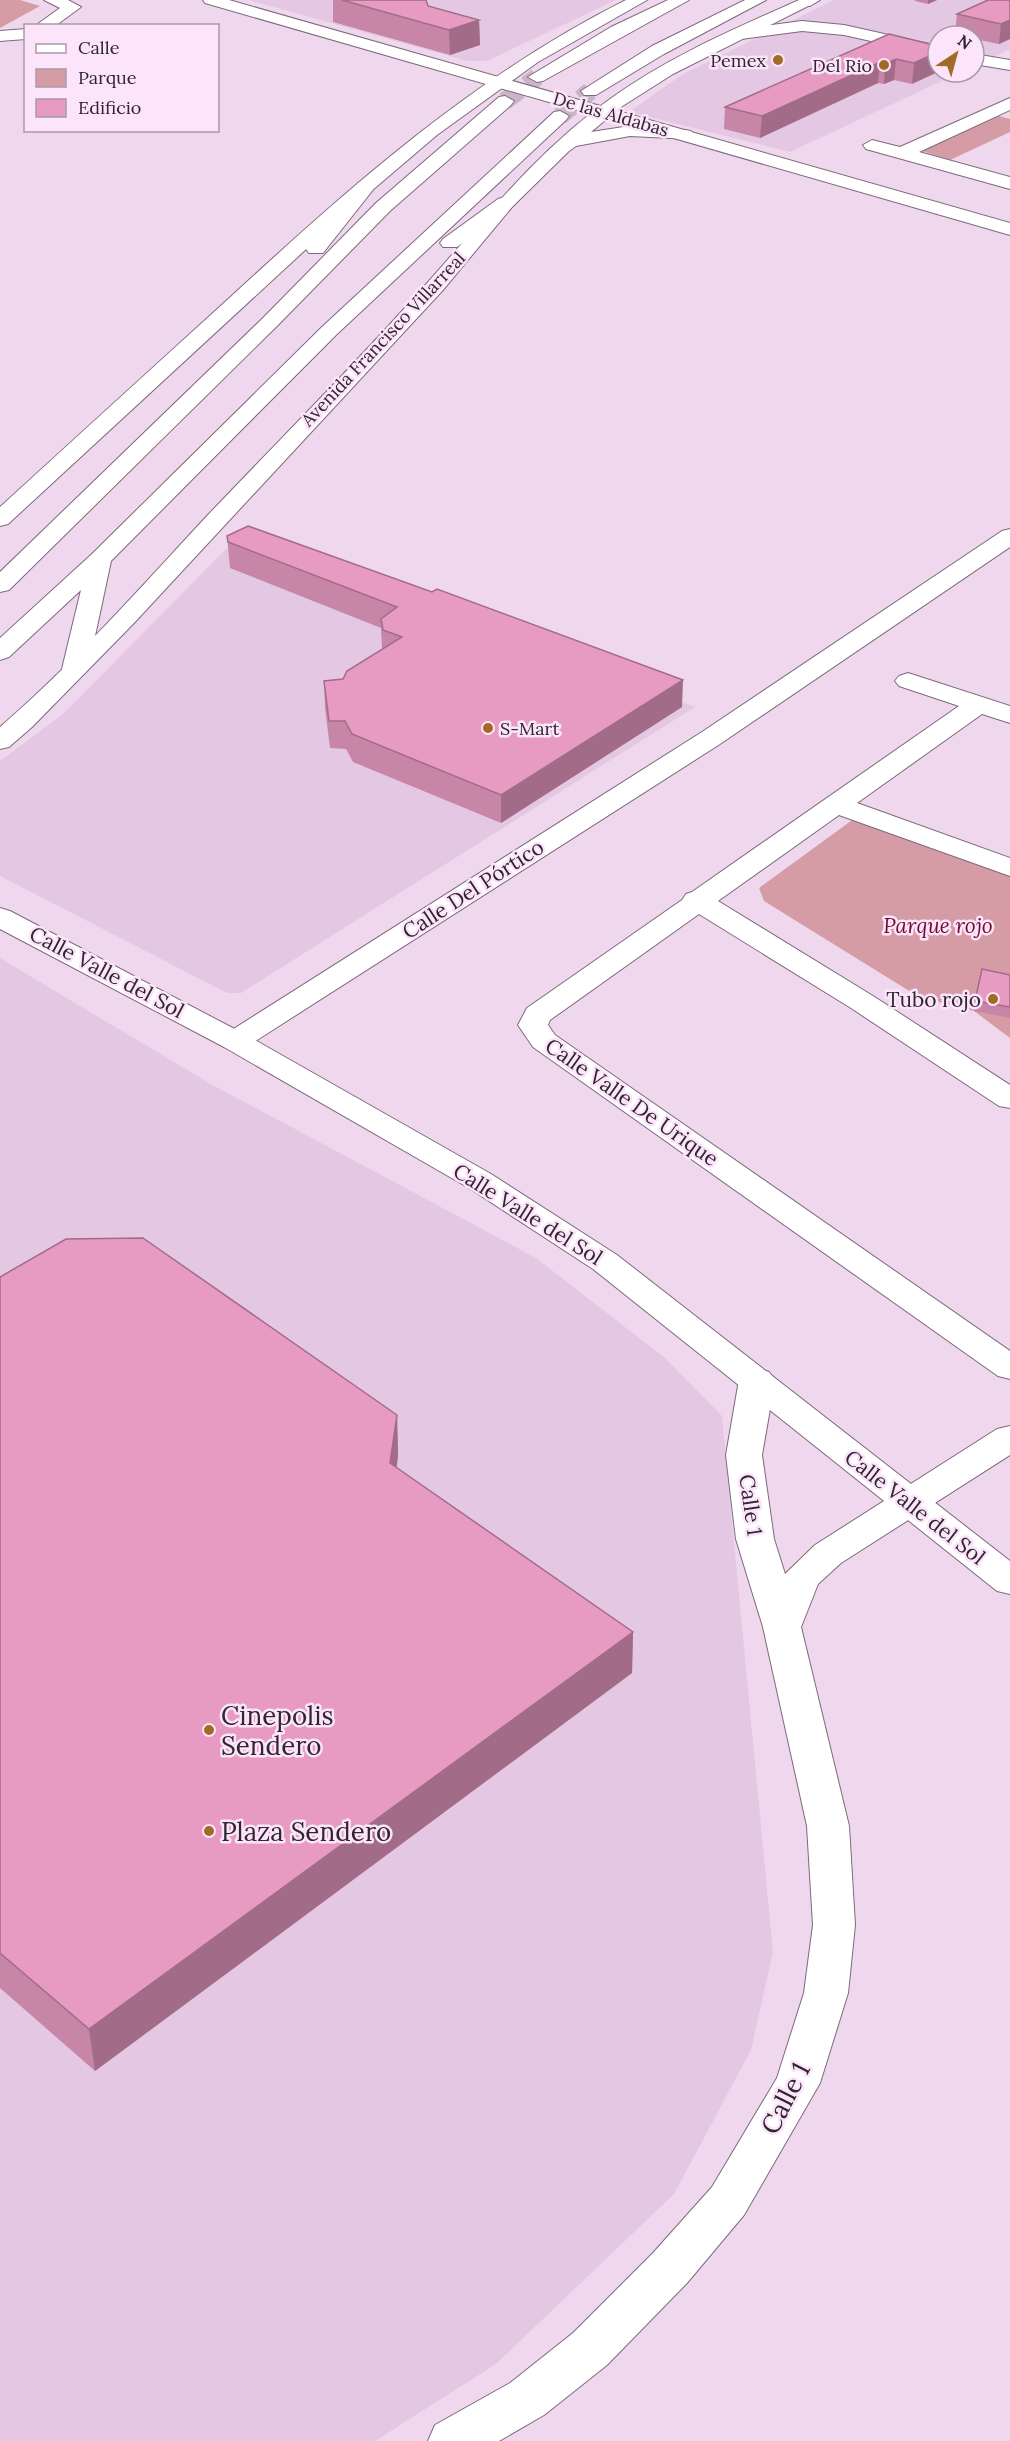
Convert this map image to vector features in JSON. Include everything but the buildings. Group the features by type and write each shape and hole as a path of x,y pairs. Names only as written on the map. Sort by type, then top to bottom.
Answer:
{"main road":[{"path":"46,24 73,7 52,0"},
{"name":"De las Aldabas","path":"211,0 501,91 604,112 1010,229"},
{"path":"0,519 395,160 501,91 593,21 639,0"},
{"path":"537,76 617,31 681,0"},
{"path":"590,91 658,51 758,0"},
{"path":"811,0 804,12 844,30"},
{"name":"Avenida Francisco Villarreal","path":"0,741 75,669 436,286 505,203 569,141 604,112 667,70 733,35 811,0"},
{"path":"733,35 785,26 844,30 926,48"},
{"path":"1,36 24,34"},
{"path":"986,62 1009,68"},
{"path":"0,585 271,321 501,91"},
{"path":"902,153 1005,108"},
{"name":"Avenida Francisco Villarreal","path":"0,652 100,560 329,331 560,116"},
{"path":"569,141 630,131 685,135"},
{"path":"872,145 1010,183"},
{"path":"271,321 307,262 365,187"},
{"path":"329,331 505,203"},
{"name":"Calle Del Pórtico","path":"235,1041 711,738 1010,536"},
{"path":"75,669 100,560"},
{"path":"908,681 1010,715"},
{"name":"Calle Valle De Urique","path":"979,704 838,805 696,900 538,1014 533,1021 536,1034 1010,1368"},
{"path":"838,805 1010,868"},
{"path":"696,900 862,1002 1010,1099"},
{"name":"Calle Valle del Sol","path":"0,916 235,1041 480,1181 549,1224 605,1262 1010,1581"},
{"name":"Calle 1","path":"453,2441 527,2399 590,2349 662,2276 728,2201 798,2083 825,1993 834,1924 828,1826 782,1627 755,1539 744,1455 757,1380"},
{"path":"782,1627 802,1577 828,1554 907,1501 1010,1438"}],"shaded area":[{"path":"249,0 616,0 487,61 467,61"},
{"path":"834,0 1010,0 1010,49 986,60 986,24 926,24 926,84 935,84 790,152 629,112 683,74"},
{"path":"236,539 695,707 241,993 227,993 0,876 0,761 63,714"},
{"name":"Plaza Sendero","path":"0,958 209,1083 536,1258 665,1358 722,1416 773,1952 751,2050 674,2194 496,2364 375,2441 0,2441"}],"green space":[{"path":"0,0 20,0 40,6 0,28"},
{"path":"988,113 1010,119 1010,132 950,160 916,149"},
{"name":"Parque rojo","path":"855,818 1010,876 1010,1038 974,1011 919,997 764,901 759,888"}],"tunnel":[{"path":"505,101 537,77"},
{"path":"560,116 590,91"}],"place":[{"name":"Pemex","path":"778,60"},
{"name":"Del Rio","path":"884,65"},
{"name":"S-Mart","path":"488,728"},
{"name":"Tubo rojo","path":"993,999"},
{"name":"Cinepolis Sendero","path":"209,1730"},
{"name":"Plaza Sendero","path":"209,1831"}]}
